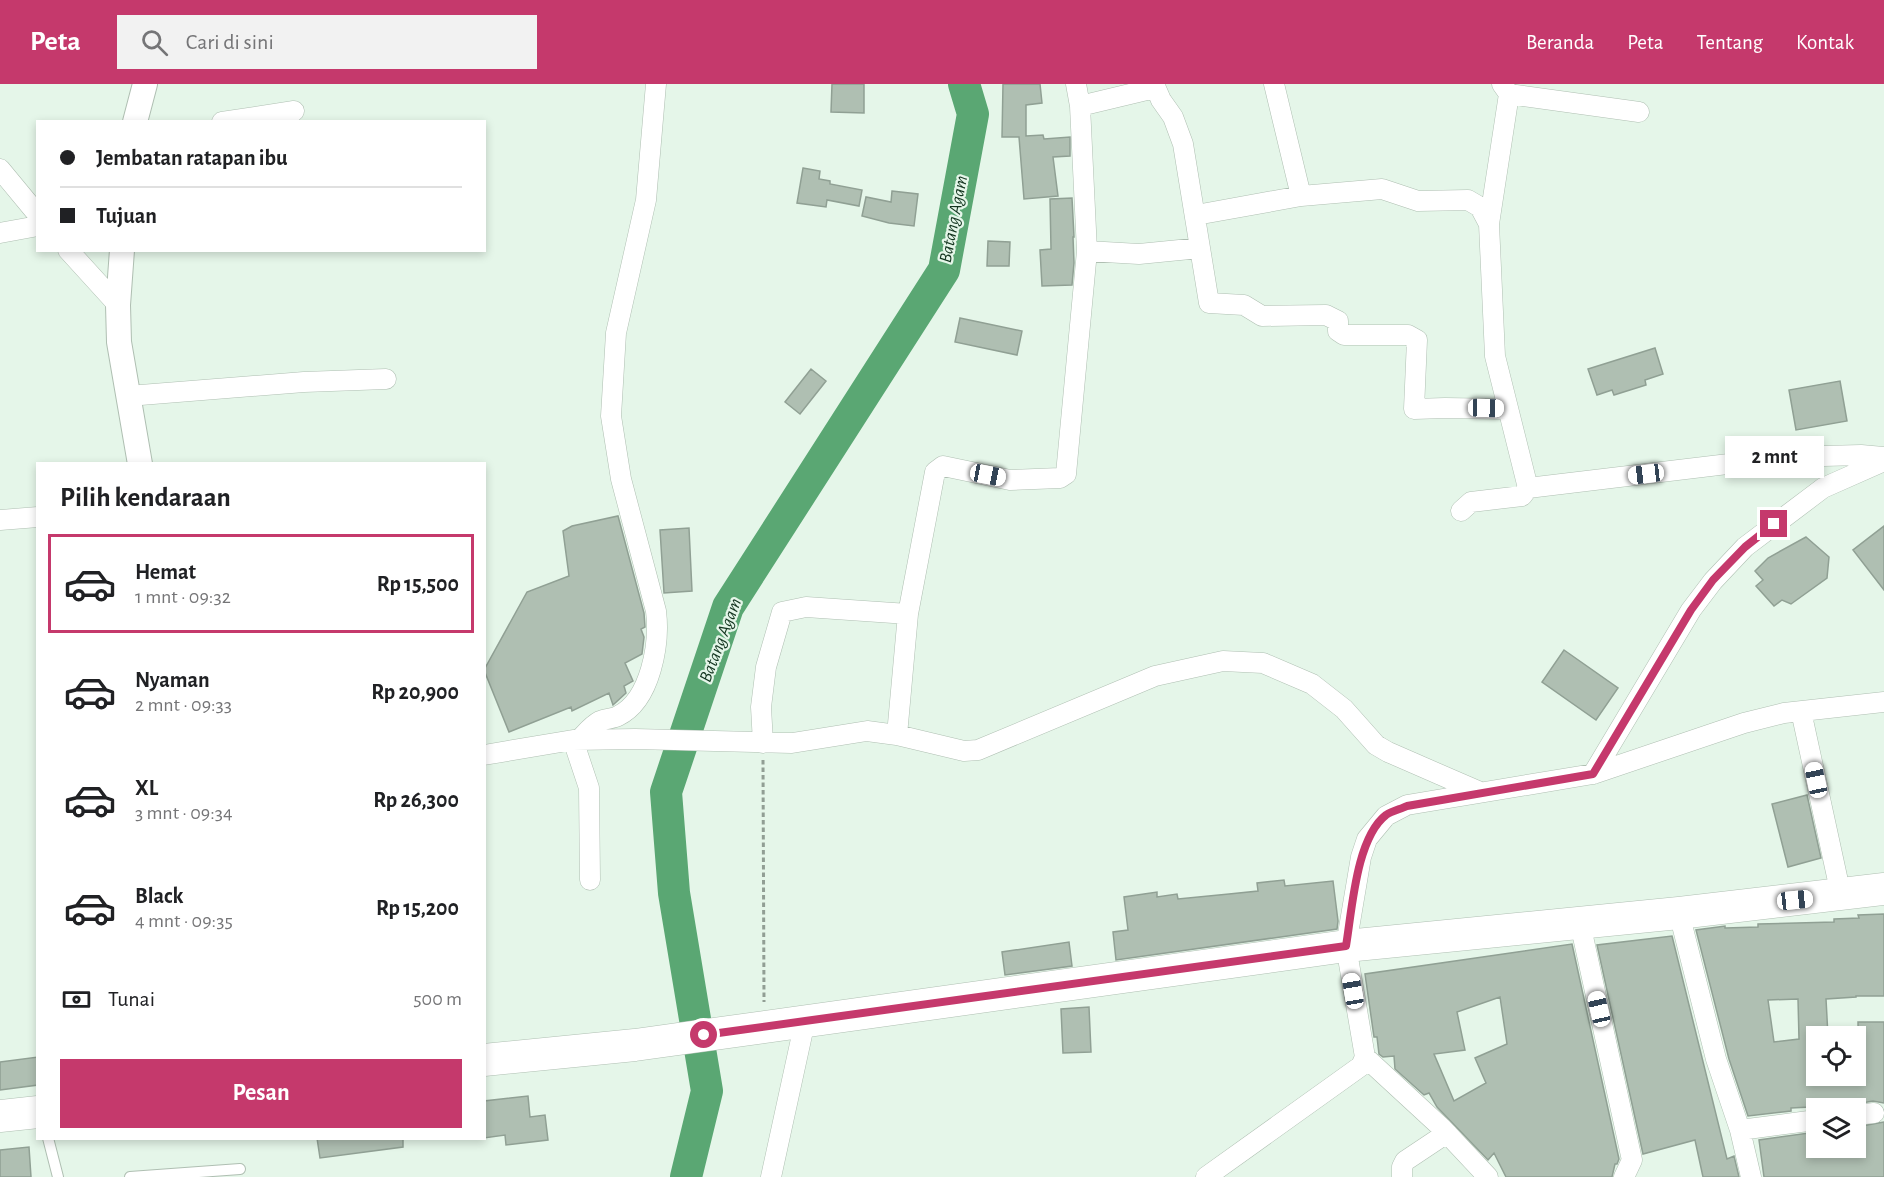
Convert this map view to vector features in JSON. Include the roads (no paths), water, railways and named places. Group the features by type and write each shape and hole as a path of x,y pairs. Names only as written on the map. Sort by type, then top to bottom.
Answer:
{"main road":[{"path":"486,1060 635,1045 1346,946 1884,890"},
{"path":"0,1116 36,1112"}],"street":[{"path":"136,120 145,84"},
{"path":"576,740 598,721 619,716 638,700 649,677 658,629 656,611 621,480 611,416 616,333 646,200 656,84"},
{"path":"897,735 908,614 935,472 943,466 1010,480 1060,478 1066,474 1087,251 1080,106 1076,84"},
{"path":"1274,84 1301,196"},
{"path":"1080,106 1154,86 1173,117 1183,144 1209,303 1244,305 1262,316 1326,315 1338,321 1338,331 1344,335 1408,335 1417,340 1414,410 1508,409"},
{"path":"1528,488 1495,356 1489,224 1506,89 1639,112"},
{"path":"235,120 294,111"},
{"path":"0,169 36,213"},
{"path":"1196,215 1301,196 1382,189 1418,201 1468,200 1480,207 1489,224"},
{"path":"0,233 36,226"},
{"path":"1087,251 1139,254 1200,248"},
{"path":"71,252 118,305"},
{"path":"122,252 118,305 119,342 140,462"},
{"path":"128,396 304,382 386,380"},
{"path":"1461,511 1471,502 1522,496 1528,488 1786,457 1861,455 1884,459"},
{"path":"1593,774 1691,610 1713,580 1745,547 1823,488 1884,459"},
{"path":"0,520 36,517"},
{"path":"763,743 761,707 766,667 782,612 806,607 908,614"},
{"path":"486,755 576,740 635,739 792,743 867,731 897,735 964,751 978,750 1155,676 1223,661 1263,663 1312,684 1344,708 1376,745 1479,792"},
{"path":"1206,1177 1361,1066 1365,1057 1346,946 1361,858 1367,839 1386,816 1407,806 1593,774 1744,723 1784,713 1884,702"},
{"path":"1801,711 1841,895"},
{"path":"576,740 589,788 590,880"},
{"path":"1679,913 1716,1059 1740,1130 1751,1177"},
{"path":"1580,922 1632,1160 1624,1177"},
{"path":"771,1177 805,1021"},
{"path":"1365,1057 1447,1133 1488,1177"},
{"path":"1740,1130 1806,1121"},
{"path":"1402,1177 1402,1167 1405,1161 1447,1133"}],"lane":[{"path":"49,1140 58,1177"},
{"path":"130,1177 240,1169"}],"waterway":[{"name":"Batang Agam","path":"686,1177 707,1091 674,893 666,792 728,607 944,270 973,114 964,84"}]}
